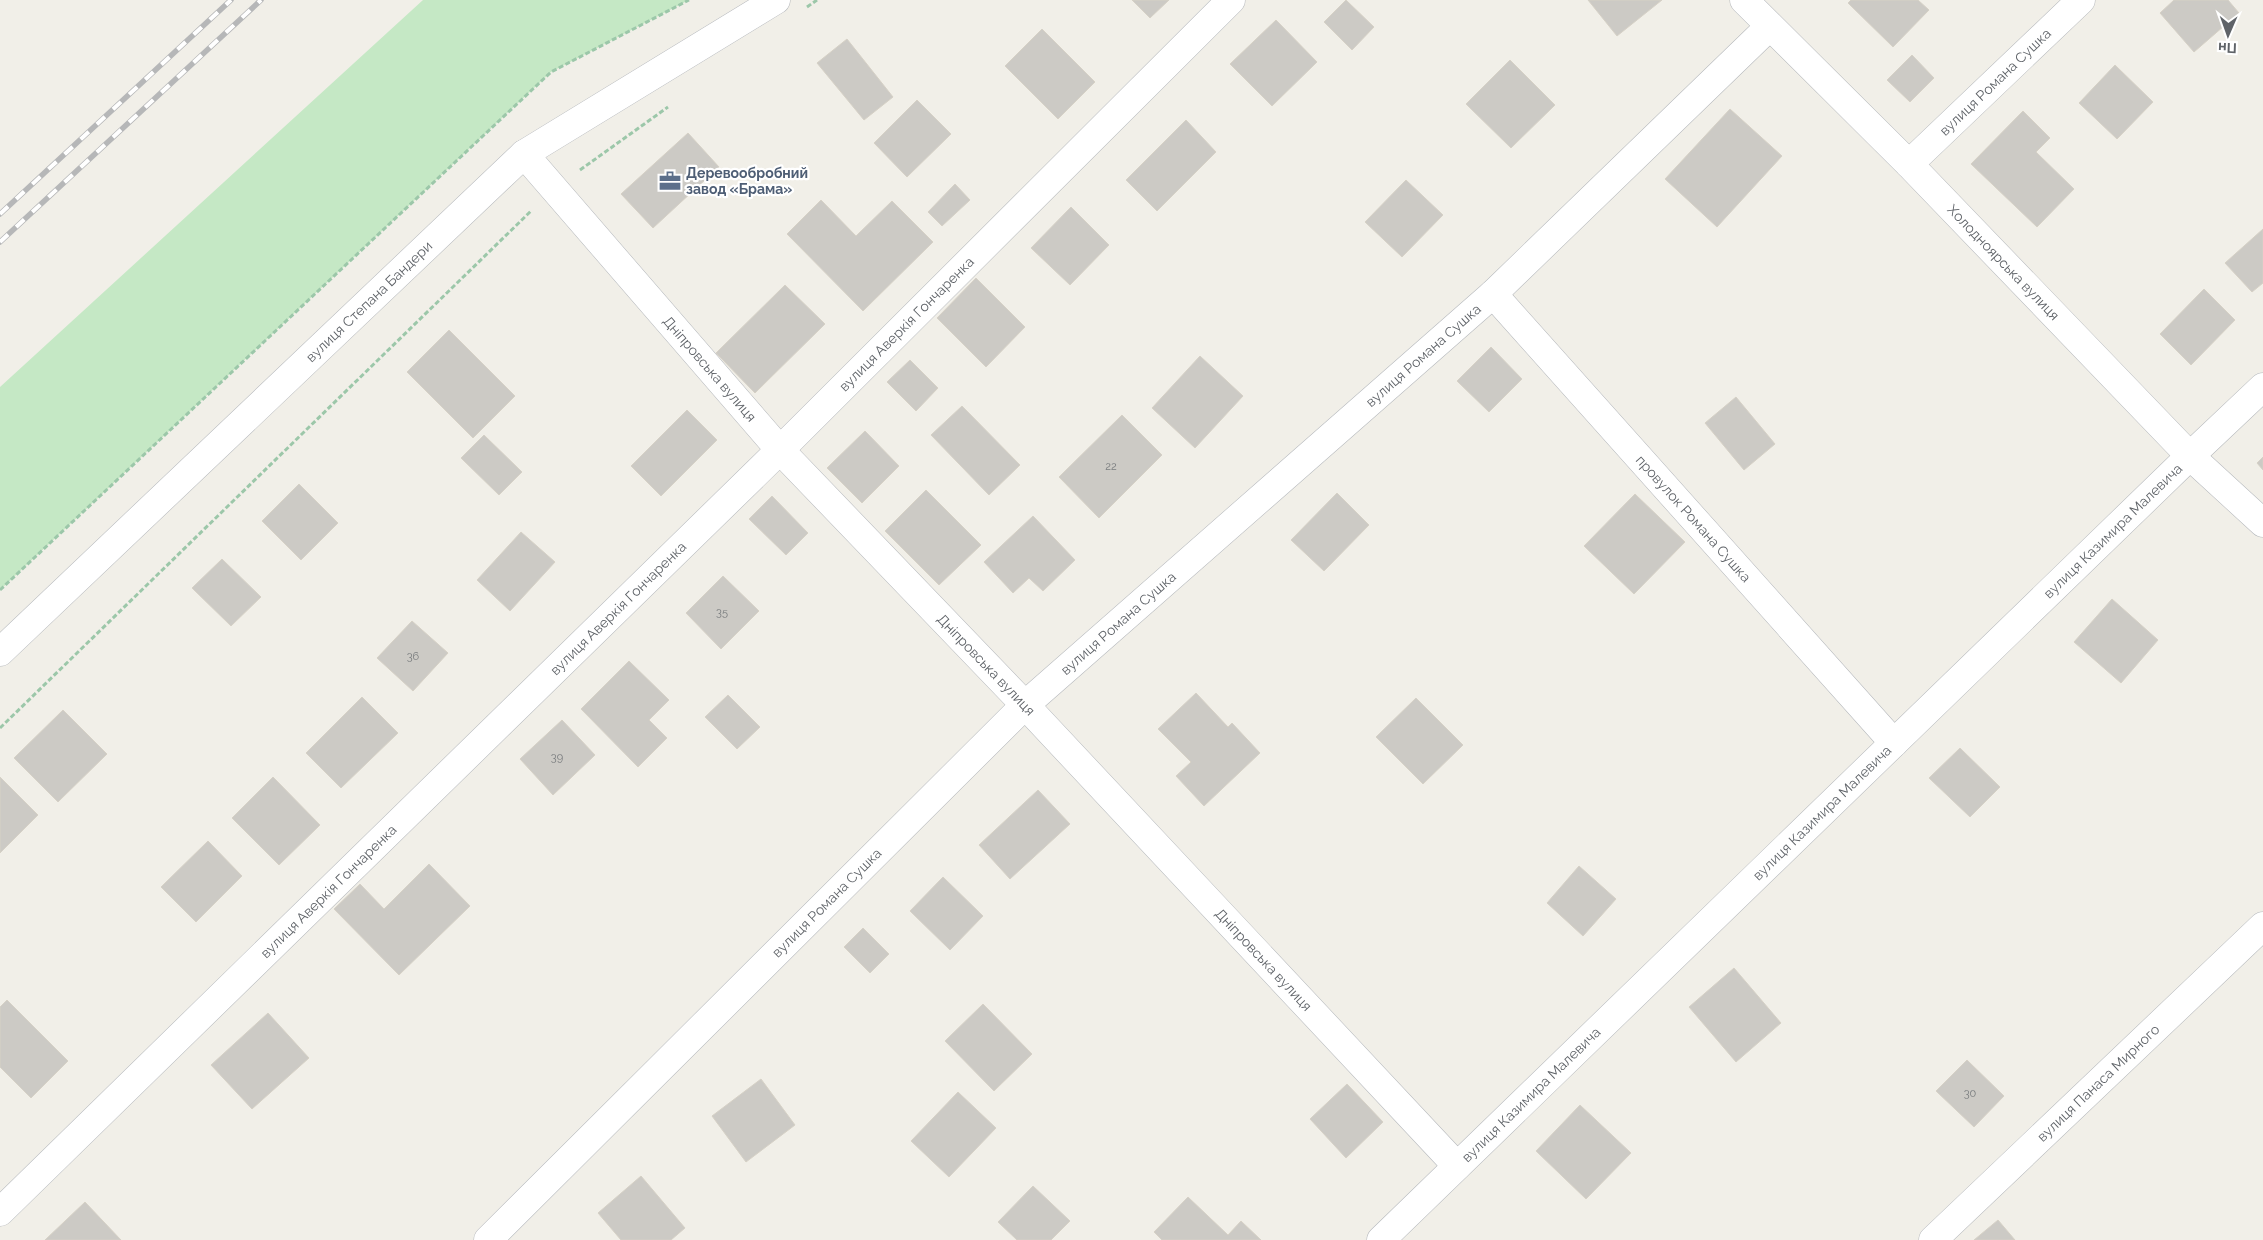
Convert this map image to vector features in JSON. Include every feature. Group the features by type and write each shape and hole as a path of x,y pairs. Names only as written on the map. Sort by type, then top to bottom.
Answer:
{"street":[{"name":"вулиця Степана Бандери","path":"0,652 524,154 776,0"},
{"name":"вулиця Аверкія Гончаренка","path":"0,1212 780,450 1231,0"},
{"name":"Холодноярська вулиця","path":"1744,0 1909,164 2190,456 2263,523"},
{"name":"вулиця Романа Сушка","path":"1909,164 2081,0"},
{"name":"вулиця Романа Сушка","path":"488,1240 1025,705 1493,294 1770,27"},
{"name":"Дніпровська вулиця","path":"524,154 780,450 1025,705 1457,1166"},
{"name":"провулок Романа Сушка","path":"1493,294 1894,743"},
{"name":"вулиця Казимира Малевича","path":"1381,1240 2263,387"},
{"name":"вулиця Панаса Мирного","path":"1933,1240 2263,926"}],"path":[{"path":"0,590 551,72 688,0"},
{"path":"801,11 817,0"},
{"path":"0,728 554,188 674,102"}],"green space":[{"path":"423,0 689,0 551,72 0,590 0,387"}],"building":[{"path":"1132,0 1169,0 1150,18"},
{"path":"1346,0 1374,27 1352,50 1324,22"},
{"path":"1588,0 1662,0 1617,36"},
{"path":"1851,0 1918,0 1929,10 1893,47 1848,3"},
{"path":"2174,0 2228,0 2239,13 2194,52 2160,13"},
{"path":"1276,20 1317,62 1272,106 1230,64"},
{"path":"1042,29 1095,82 1058,119 1005,66"},
{"path":"847,39 893,97 864,120 817,63"},
{"path":"1912,55 1934,78 1910,102 1887,80"},
{"path":"1510,60 1555,105 1511,148 1466,104"},
{"path":"2115,65 2153,102 2117,139 2079,103"},
{"path":"917,100 951,134 907,177 874,143"},
{"path":"1730,109 1782,156 1717,227 1665,179"},
{"path":"2023,111 2050,138 2036,152 2074,189 2037,227 1971,164"},
{"path":"1186,120 1216,152 1157,211 1126,180"},
{"name":"Деревообробний завод «Брама»","path":"688,133 719,167 653,228 621,194"},
{"path":"1406,180 1443,215 1402,257 1365,222"},
{"path":"955,184 970,200 942,226 928,212"},
{"path":"821,200 856,236 892,201 933,242 863,311 787,234"},
{"path":"1071,207 1109,245 1070,285 1031,248"},
{"path":"2263,229 2263,283 2252,292 2225,263"},
{"path":"976,278 1025,327 986,367 937,318"},
{"path":"785,285 825,324 755,393 716,353"},
{"path":"2204,289 2235,320 2191,365 2160,334"},
{"path":"449,330 515,396 473,438 407,372"},
{"path":"1491,347 1522,379 1489,412 1457,381"},
{"path":"1200,356 1243,396 1195,448 1152,408"},
{"path":"910,360 938,388 916,411 887,382"},
{"path":"1736,397 1775,444 1744,470 1705,423"},
{"path":"962,406 1020,465 989,495 931,435"},
{"path":"687,410 717,440 661,496 631,466"},
{"path":"1122,415 1162,455 1099,518 1059,477"},
{"path":"865,431 899,466 862,503 827,468"},
{"path":"484,435 522,472 499,495 461,458"},
{"path":"2263,457 2263,470 2257,463"},
{"path":"299,484 338,523 301,560 262,521"},
{"path":"926,490 981,545 939,585 885,531"},
{"path":"1337,493 1369,525 1324,571 1291,540"},
{"path":"1635,494 1685,542 1634,594 1584,546"},
{"path":"772,496 808,533 786,555 749,519"},
{"path":"1033,516 1075,560 1043,591 1029,578 1013,593 984,562"},
{"path":"521,532 555,562 510,611 477,580"},
{"path":"222,559 261,597 231,626 192,588"},
{"path":"723,576 759,611 721,649 686,613"},
{"path":"2112,599 2158,640 2121,683 2074,642"},
{"path":"412,621 448,653 413,691 377,658"},
{"path":"629,661 669,700 649,720 667,738 638,767 581,709"},
{"path":"1196,693 1228,727 1232,723 1260,753 1204,806 1176,776 1191,762 1158,729"},
{"path":"728,695 760,727 737,749 705,717"},
{"path":"362,697 398,733 341,788 306,753"},
{"path":"1416,698 1463,745 1423,784 1376,737"},
{"path":"63,710 107,754 58,802 14,758"},
{"path":"562,720 595,755 553,795 520,759"},
{"path":"1960,748 2000,787 1970,817 1929,778"},
{"path":"0,777 38,815 0,853"},
{"path":"273,777 320,825 279,865 232,818"},
{"path":"1038,790 1070,824 1010,879 979,845"},
{"path":"208,841 242,876 196,922 161,887"},
{"path":"429,864 470,906 399,975 334,909 360,884 384,909"},
{"path":"1579,866 1616,899 1583,936 1547,903"},
{"path":"943,877 983,916 950,950 910,911"},
{"path":"863,928 889,954 870,973 844,947"},
{"path":"1734,968 1781,1023 1736,1062 1689,1007"},
{"path":"7,1000 68,1061 31,1098 0,1067 0,1007"},
{"path":"983,1004 1032,1054 994,1091 945,1041"},
{"path":"268,1013 309,1058 252,1109 211,1065"},
{"path":"1967,1060 2004,1096 1974,1127 1936,1091"},
{"path":"761,1079 795,1125 746,1162 712,1116"},
{"path":"1347,1084 1383,1122 1346,1158 1310,1119"},
{"path":"958,1092 996,1128 949,1177 911,1141"},
{"path":"1580,1105 1631,1153 1586,1199 1536,1151"},
{"path":"641,1176 685,1228 671,1240 621,1240 598,1213"},
{"path":"1033,1186 1070,1221 1051,1240 1017,1240 998,1222"},
{"path":"1188,1197 1228,1235 1241,1221 1261,1240 1162,1240 1154,1232"},
{"path":"85,1202 121,1240 45,1240"},
{"path":"1998,1220 2015,1240 1974,1240"}],"railway":[{"path":"0,214 231,0"},
{"path":"0,242 261,0"}],"place":[{"name":"Деревообробний завод «Брама»","path":"670,181"}]}
